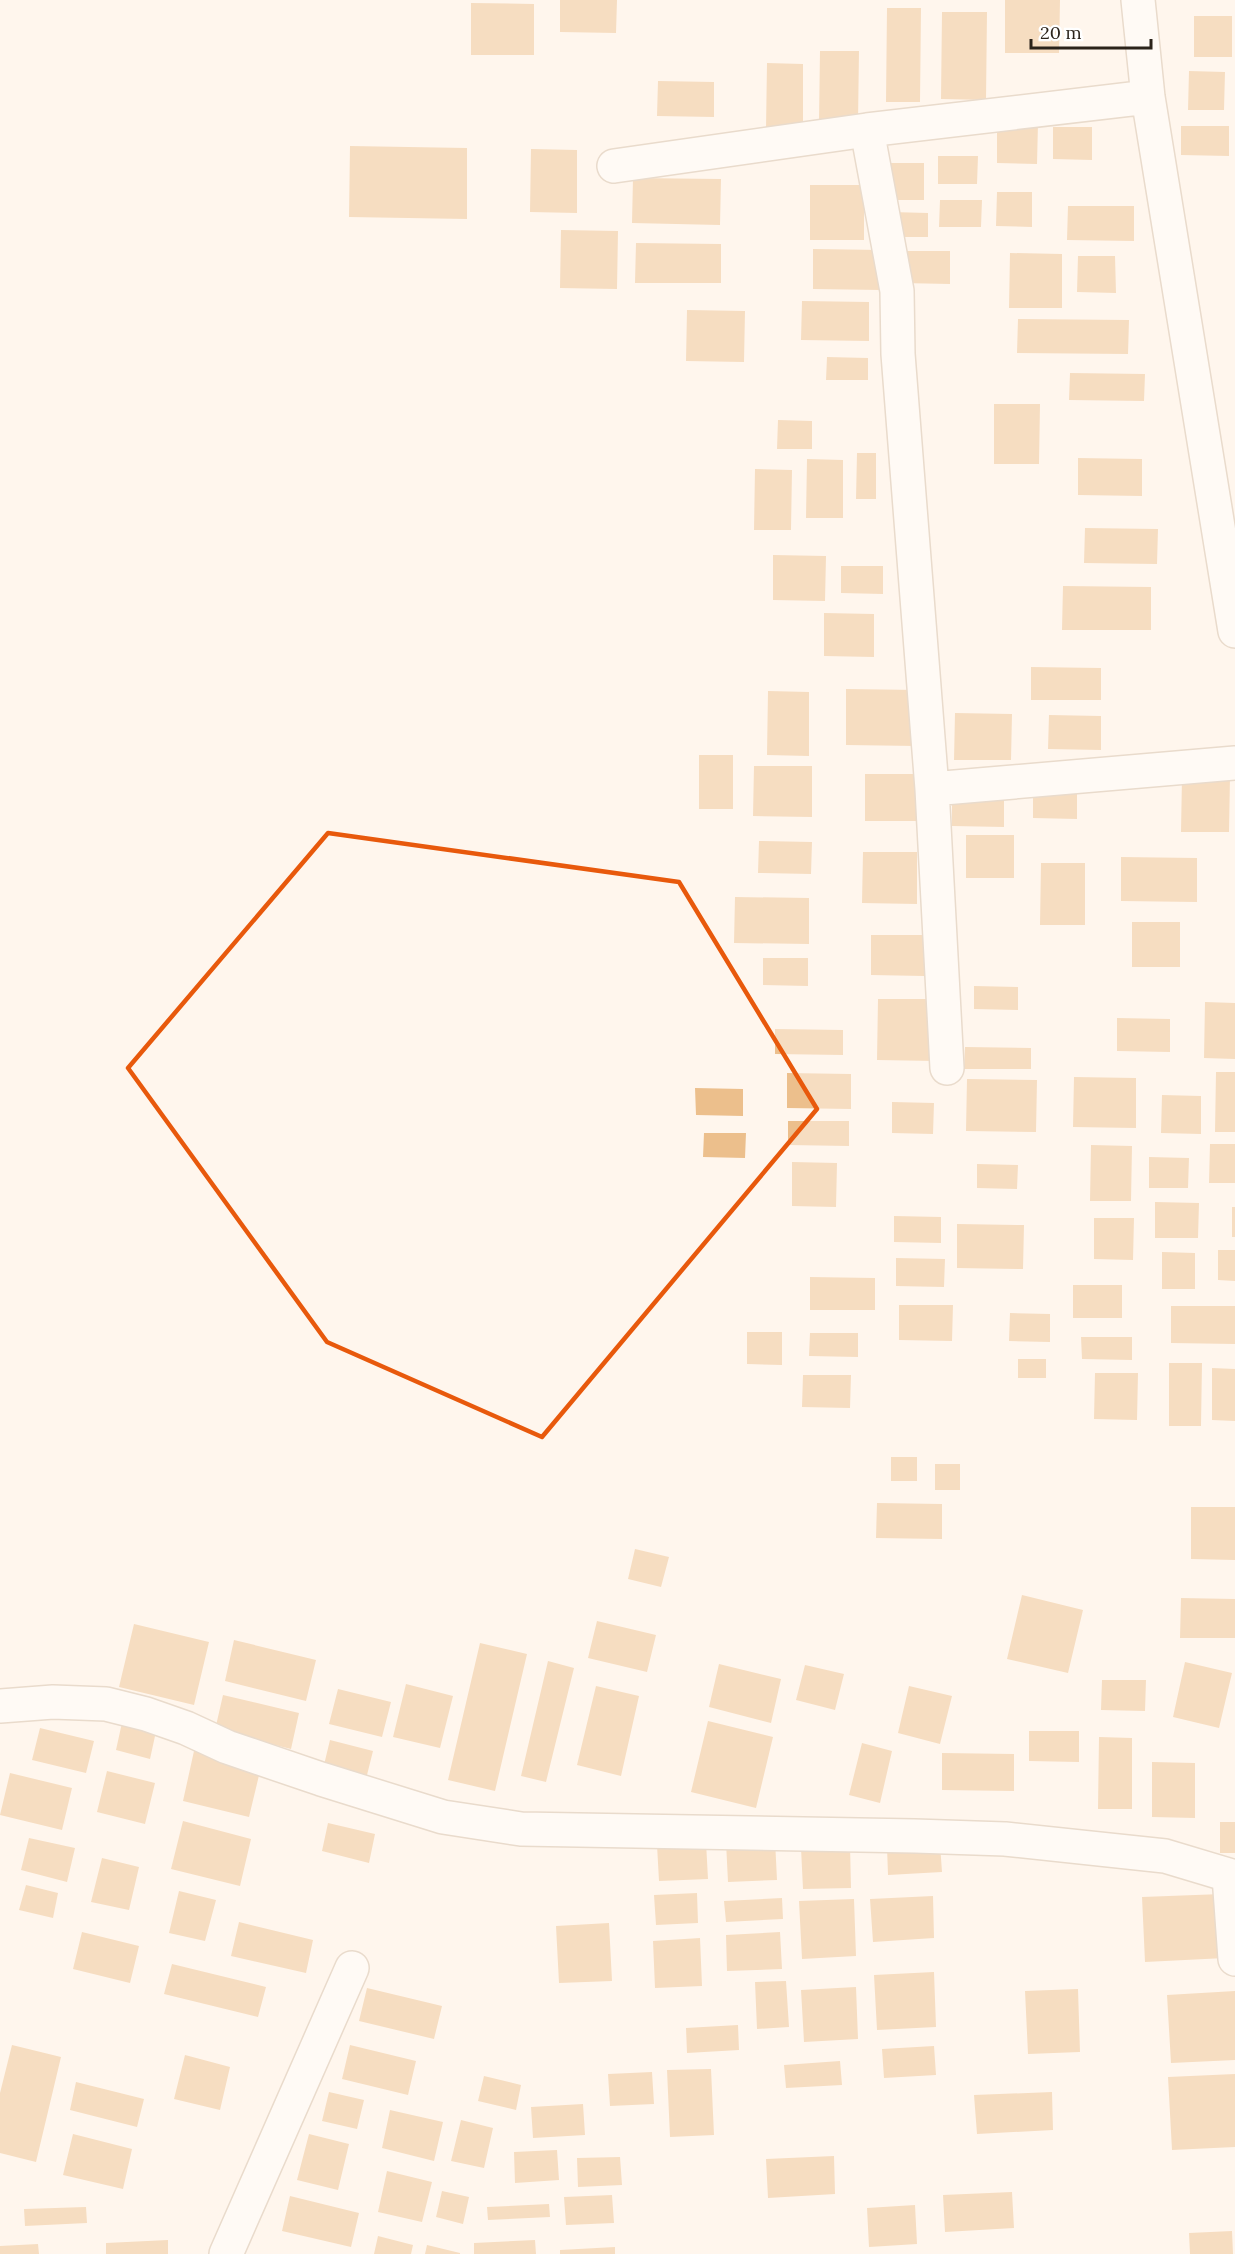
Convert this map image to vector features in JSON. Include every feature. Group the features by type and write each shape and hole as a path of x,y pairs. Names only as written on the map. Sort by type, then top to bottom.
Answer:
{"street":[{"path":"1138,0 1148,97 1235,631"},
{"path":"614,166 867,130 1148,97"},
{"path":"867,130 897,291 898,354 932,789 947,1068"},
{"path":"932,789 1235,764"},
{"path":"0,1706 53,1702 106,1704 146,1714 186,1728 227,1747 432,1813 521,1829 1005,1839 1165,1856 1194,1863 1232,1877 1235,1959"},
{"path":"226,2254 352,1968"}],"highlighted area":[{"path":"328,833 679,882 817,1109 542,1437 327,1342 128,1068"}],"building":[{"path":"560,0 617,0 616,33 560,32"},
{"path":"1005,0 1060,0 1059,53 1005,53"},
{"path":"471,3 534,4 534,55 471,55"},
{"path":"887,8 921,8 920,102 886,102"},
{"path":"942,12 987,12 986,100 941,99"},
{"path":"1194,16 1232,16 1232,57 1194,57"},
{"path":"820,51 859,51 858,122 819,122"},
{"path":"767,63 803,64 803,129 766,129"},
{"path":"1189,71 1225,72 1224,110 1188,110"},
{"path":"658,81 714,82 714,117 657,116"},
{"path":"997,123 1038,123 1037,164 997,163"},
{"path":"1181,126 1229,126 1229,156 1181,155"},
{"path":"1053,127 1092,127 1092,160 1053,159"},
{"path":"350,146 467,148 467,219 349,217"},
{"path":"531,149 577,150 577,213 530,212"},
{"path":"938,156 978,156 977,184 938,184"},
{"path":"886,163 924,163 924,200 885,200"},
{"path":"633,178 721,179 720,225 632,223"},
{"path":"810,185 864,185 864,240 810,240"},
{"path":"997,192 1032,192 1032,227 996,226"},
{"path":"940,200 982,200 981,227 939,227"},
{"path":"1068,206 1134,206 1134,241 1067,240"},
{"path":"891,212 928,213 928,237 891,237"},
{"path":"561,230 618,231 617,289 560,288"},
{"path":"636,243 721,244 721,283 635,283"},
{"path":"813,249 882,250 881,290 813,289"},
{"path":"901,251 950,251 950,284 901,283"},
{"path":"1010,253 1062,254 1062,308 1009,308"},
{"path":"1078,256 1115,256 1116,293 1077,292"},
{"path":"802,301 869,302 869,341 801,340"},
{"path":"687,310 745,311 744,362 686,361"},
{"path":"1018,319 1129,320 1128,354 1017,353"},
{"path":"827,357 868,358 868,380 826,380"},
{"path":"1070,373 1145,374 1144,401 1069,400"},
{"path":"994,404 1040,404 1039,464 994,464"},
{"path":"778,420 812,421 812,449 777,449"},
{"path":"857,453 876,453 876,499 856,499"},
{"path":"1078,458 1142,459 1142,496 1078,495"},
{"path":"807,459 843,460 843,518 806,518"},
{"path":"755,469 792,470 791,530 754,530"},
{"path":"1085,528 1158,529 1157,564 1084,563"},
{"path":"773,555 826,556 825,601 773,600"},
{"path":"841,566 883,566 883,594 841,593"},
{"path":"1063,586 1151,587 1151,630 1062,630"},
{"path":"824,613 874,614 874,657 824,656"},
{"path":"1031,667 1101,668 1101,700 1031,700"},
{"path":"846,689 918,690 917,746 846,745"},
{"path":"768,691 809,692 809,756 767,755"},
{"path":"955,713 1012,714 1011,760 954,760"},
{"path":"1049,715 1101,716 1101,750 1048,749"},
{"path":"699,755 733,755 733,809 699,809"},
{"path":"754,766 812,766 812,817 753,816"},
{"path":"865,774 918,774 918,821 865,821"},
{"path":"1182,777 1230,777 1229,832 1181,832"},
{"path":"1033,786 1077,786 1077,819 1033,818"},
{"path":"952,792 1004,792 1004,827 952,826"},
{"path":"966,835 1014,835 1014,878 966,878"},
{"path":"759,841 812,842 811,874 758,873"},
{"path":"863,852 917,852 917,904 862,903"},
{"path":"1121,857 1197,858 1197,902 1121,901"},
{"path":"1041,863 1085,863 1085,925 1040,925"},
{"path":"735,897 809,898 809,944 734,943"},
{"path":"1132,922 1180,922 1180,967 1132,967"},
{"path":"871,935 924,935 924,976 871,975"},
{"path":"763,958 808,958 808,986 763,985"},
{"path":"974,986 1018,987 1018,1010 974,1009"},
{"path":"878,999 936,999 936,1061 877,1060"},
{"path":"1205,1002 1235,1003 1235,1059 1204,1058"},
{"path":"1117,1018 1170,1019 1170,1052 1117,1051"},
{"path":"775,1029 843,1030 843,1055 775,1054"},
{"path":"965,1047 1031,1048 1031,1069 964,1069"},
{"path":"1216,1072 1235,1072 1235,1132 1215,1132"},
{"path":"787,1073 851,1074 851,1109 787,1108"},
{"path":"1074,1077 1136,1078 1136,1128 1073,1127"},
{"path":"967,1079 1037,1080 1036,1132 966,1131"},
{"path":"695,1088 743,1089 743,1116 696,1115"},
{"path":"1162,1095 1201,1096 1201,1134 1161,1133"},
{"path":"892,1102 934,1103 933,1134 892,1133"},
{"path":"788,1121 849,1121 849,1146 788,1145"},
{"path":"704,1133 746,1133 745,1158 703,1157"},
{"path":"1210,1144 1235,1144 1235,1183 1209,1183"},
{"path":"1091,1145 1132,1146 1131,1201 1090,1201"},
{"path":"1149,1157 1189,1158 1188,1188 1149,1188"},
{"path":"792,1162 837,1163 836,1207 792,1206"},
{"path":"977,1164 1018,1165 1017,1189 977,1188"},
{"path":"1155,1202 1199,1203 1198,1238 1155,1238"},
{"path":"1232,1207 1235,1207 1235,1237 1232,1237"},
{"path":"894,1216 941,1217 941,1243 894,1242"},
{"path":"1094,1218 1134,1218 1133,1260 1094,1259"},
{"path":"957,1224 1024,1225 1023,1269 957,1268"},
{"path":"1218,1250 1235,1250 1235,1281 1218,1280"},
{"path":"1162,1252 1195,1253 1195,1289 1162,1289"},
{"path":"896,1258 945,1259 944,1287 896,1286"},
{"path":"810,1277 875,1278 875,1310 810,1310"},
{"path":"1073,1285 1122,1285 1122,1318 1073,1318"},
{"path":"899,1305 953,1305 952,1341 899,1340"},
{"path":"1171,1306 1235,1306 1235,1344 1171,1343"},
{"path":"1010,1313 1050,1314 1050,1342 1009,1341"},
{"path":"747,1332 782,1332 782,1365 747,1364"},
{"path":"810,1333 858,1333 858,1357 809,1356"},
{"path":"1081,1337 1132,1337 1132,1360 1082,1359"},
{"path":"1018,1359 1046,1359 1046,1378 1018,1378"},
{"path":"1169,1363 1202,1363 1201,1426 1169,1426"},
{"path":"1212,1368 1235,1369 1235,1421 1212,1420"},
{"path":"1095,1373 1138,1373 1137,1420 1094,1419"},
{"path":"803,1375 851,1375 850,1408 802,1407"},
{"path":"891,1457 917,1457 917,1481 891,1481"},
{"path":"935,1464 960,1464 960,1490 935,1490"},
{"path":"877,1503 942,1504 942,1539 876,1538"},
{"path":"1191,1507 1235,1507 1235,1560 1191,1559"},
{"path":"635,1549 669,1557 661,1587 628,1579"},
{"path":"1022,1595 1083,1610 1068,1673 1007,1659"},
{"path":"1181,1598 1235,1599 1235,1638 1180,1638"},
{"path":"597,1621 656,1635 647,1672 588,1658"},
{"path":"134,1624 209,1642 194,1705 119,1687"},
{"path":"234,1640 316,1660 306,1701 225,1681"},
{"path":"480,1643 527,1654 495,1791 448,1780"},
{"path":"548,1661 574,1668 546,1782 521,1776"},
{"path":"1185,1662 1232,1673 1219,1728 1173,1717"},
{"path":"719,1664 781,1679 771,1723 709,1707"},
{"path":"805,1665 844,1674 835,1710 796,1700"},
{"path":"1102,1680 1146,1680 1145,1711 1101,1710"},
{"path":"406,1684 453,1696 440,1748 393,1737"},
{"path":"596,1686 639,1696 621,1776 577,1765"},
{"path":"909,1686 952,1696 940,1744 898,1733"},
{"path":"338,1689 391,1702 382,1737 329,1724"},
{"path":"223,1695 299,1713 291,1749 215,1730"},
{"path":"123,1718 157,1727 150,1759 116,1750"},
{"path":"708,1721 773,1737 756,1808 691,1792"},
{"path":"40,1728 94,1741 86,1773 32,1760"},
{"path":"1029,1731 1079,1731 1079,1762 1029,1761"},
{"path":"1099,1737 1132,1738 1132,1809 1098,1809"},
{"path":"330,1740 373,1751 366,1779 323,1769"},
{"path":"862,1743 892,1751 880,1803 849,1795"},
{"path":"194,1751 261,1767 249,1817 183,1801"},
{"path":"942,1753 1014,1754 1014,1791 942,1790"},
{"path":"1152,1762 1195,1763 1195,1818 1152,1817"},
{"path":"107,1771 155,1783 145,1824 97,1812"},
{"path":"10,1773 72,1788 62,1830 0,1815"},
{"path":"183,1821 251,1839 240,1886 171,1869"},
{"path":"1220,1822 1235,1822 1235,1853 1220,1853"},
{"path":"328,1823 375,1834 369,1863 322,1851"},
{"path":"29,1838 75,1848 67,1882 21,1870"},
{"path":"775,1840 777,1880 728,1882 726,1842"},
{"path":"706,1842 708,1879 659,1881 657,1845"},
{"path":"940,1844 942,1872 888,1875 887,1847"},
{"path":"850,1845 851,1888 803,1889 801,1848"},
{"path":"102,1858 139,1867 129,1910 91,1902"},
{"path":"26,1885 58,1893 53,1918 19,1910"},
{"path":"179,1891 216,1900 205,1941 169,1933"},
{"path":"697,1893 698,1923 656,1925 654,1895"},
{"path":"1222,1894 1225,1958 1145,1962 1142,1897"},
{"path":"933,1896 934,1938 873,1942 870,1899"},
{"path":"782,1898 783,1919 726,1922 724,1901"},
{"path":"854,1899 856,1956 802,1959 799,1901"},
{"path":"239,1922 313,1940 306,1973 231,1956"},
{"path":"609,1923 612,1981 559,1983 556,1926"},
{"path":"82,1932 139,1946 130,1983 73,1969"},
{"path":"780,1932 782,1969 727,1971 726,1935"},
{"path":"700,1938 702,1986 655,1988 653,1941"},
{"path":"172,1964 266,1987 258,2017 164,1994"},
{"path":"934,1972 936,2027 877,2030 874,1975"},
{"path":"786,1981 789,2027 757,2029 755,1982"},
{"path":"856,1987 858,2039 804,2042 801,1990"},
{"path":"367,1988 442,2006 434,2039 359,2021"},
{"path":"1078,1989 1080,2052 1028,2054 1025,1991"},
{"path":"1235,1991 1235,2060 1171,2063 1167,1995"},
{"path":"738,2025 739,2050 687,2053 686,2028"},
{"path":"12,2045 61,2057 36,2162 0,2153 0,2093"},
{"path":"350,2045 416,2061 408,2095 342,2079"},
{"path":"934,2046 936,2075 884,2078 882,2049"},
{"path":"185,2055 230,2067 220,2110 174,2099"},
{"path":"840,2061 842,2085 786,2088 784,2065"},
{"path":"711,2069 714,2135 670,2137 667,2070"},
{"path":"652,2072 654,2104 610,2106 608,2074"},
{"path":"1235,2074 1235,2147 1172,2150 1168,2077"},
{"path":"484,2076 521,2085 516,2110 478,2101"},
{"path":"76,2082 144,2099 137,2127 70,2110"},
{"path":"329,2092 364,2100 357,2129 322,2121"},
{"path":"1052,2092 1053,2130 977,2134 974,2095"},
{"path":"583,2104 585,2135 533,2138 531,2107"},
{"path":"390,2110 443,2122 434,2161 382,2148"},
{"path":"461,2120 493,2128 484,2168 451,2161"},
{"path":"73,2134 132,2149 123,2189 63,2175"},
{"path":"309,2134 349,2144 338,2190 297,2180"},
{"path":"557,2150 559,2180 515,2183 514,2152"},
{"path":"834,2156 835,2194 768,2198 766,2159"},
{"path":"620,2157 622,2185 578,2187 577,2158"},
{"path":"387,2171 432,2182 422,2222 378,2212"},
{"path":"442,2191 469,2197 463,2224 436,2217"},
{"path":"1012,2192 1014,2228 945,2232 943,2195"},
{"path":"612,2195 614,2223 566,2225 564,2197"},
{"path":"290,2196 359,2213 351,2247 282,2231"},
{"path":"549,2204 550,2217 488,2220 487,2207"},
{"path":"915,2205 917,2244 869,2247 867,2208"},
{"path":"86,2207 87,2223 25,2226 24,2209"},
{"path":"1232,2231 1233,2254 1190,2254 1189,2233"},
{"path":"378,2236 413,2245 411,2254 374,2254"},
{"path":"168,2240 168,2254 106,2254 106,2243"},
{"path":"535,2240 536,2254 474,2254 474,2243"},
{"path":"38,2244 39,2254 0,2254 0,2246"},
{"path":"427,2245 460,2253 460,2254 425,2254"},
{"path":"615,2247 615,2254 560,2254 560,2250"}]}
